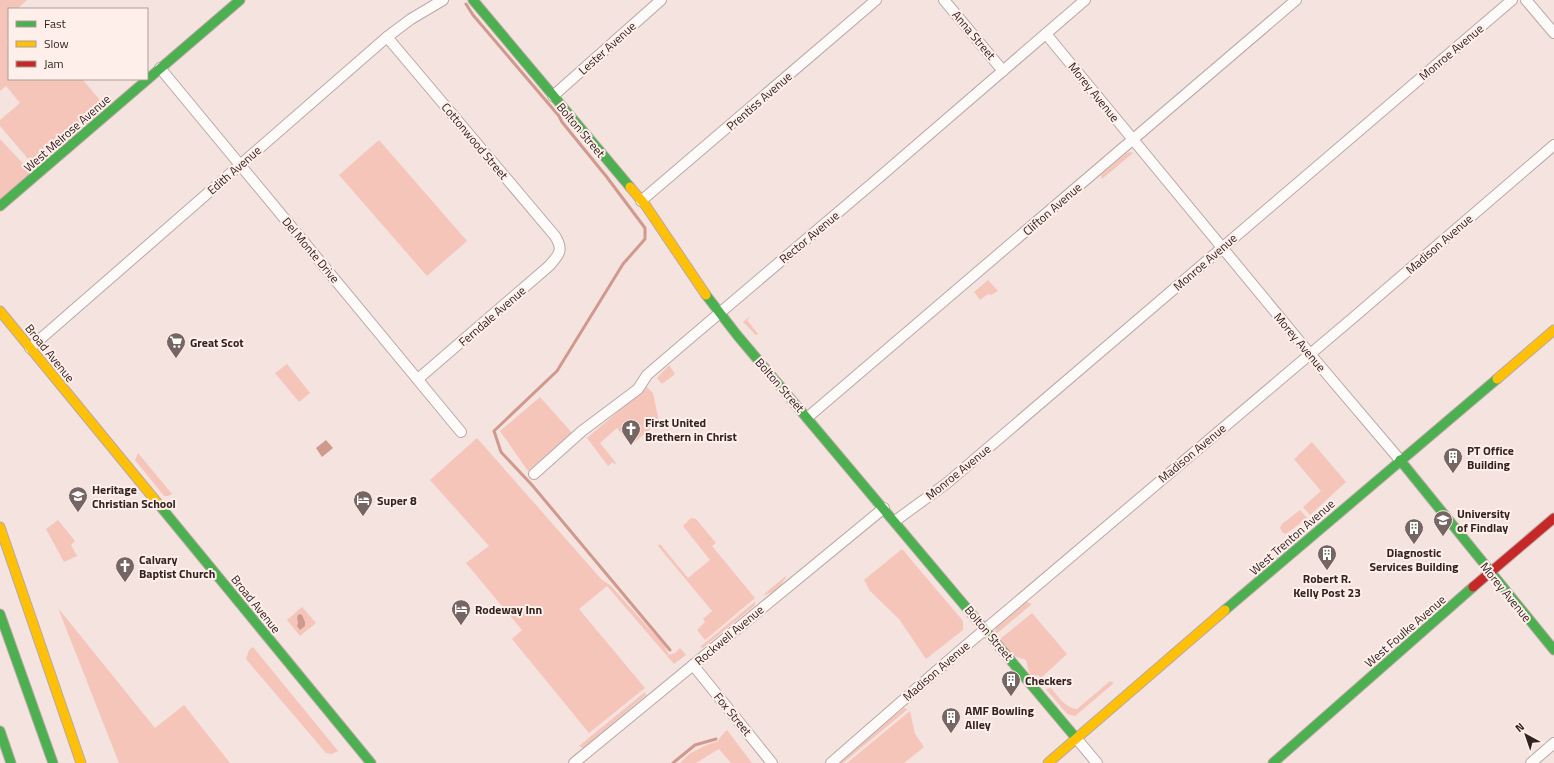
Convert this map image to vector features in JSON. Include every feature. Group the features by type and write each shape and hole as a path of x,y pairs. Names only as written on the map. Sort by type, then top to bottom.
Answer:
{"main road":[{"name":"West Melrose Avenue","path":"148,78 240,0"},
{"name":"Bolton Street","path":"473,0 642,201 699,286 720,312 1076,738"},
{"name":"West Melrose Avenue","path":"0,206 146,80"},
{"name":"Broad Avenue","path":"0,311 371,763"},
{"name":"West Trenton Avenue","path":"1048,763 1400,460 1554,330"},
{"name":"Morey Avenue","path":"1400,460 1554,650"},
{"name":"West Foulke Avenue","path":"1273,763 1490,572 1554,518"},
{"path":"0,527 81,763"},
{"path":"0,614 53,763"},
{"path":"0,731 11,763"}],"street":[{"name":"Edith Avenue","path":"30,348 387,37 411,19 443,0"},
{"name":"Lester Avenue","path":"553,96 661,0"},
{"name":"Prentiss Avenue","path":"642,201 876,0"},
{"name":"Anna Street","path":"944,0 1004,71"},
{"name":"Rector Avenue","path":"534,474 582,431 638,388 647,375 1004,71 1085,0"},
{"name":"Clifton Avenue","path":"808,417 1296,0"},
{"name":"Monroe Avenue","path":"895,521 943,486 1510,0"},
{"path":"1526,0 1554,33"},
{"name":"Morey Avenue","path":"1046,34 1310,354 1400,460"},
{"name":"Cottonwood Street","path":"387,37 555,236 560,248"},
{"name":"Del Monte Drive","path":"160,68 461,432"},
{"name":"Madison Avenue","path":"831,763 985,629 1554,145"},
{"name":"Ferndale Avenue","path":"418,379 549,266 558,256 560,248"},
{"name":"Rockwell Avenue","path":"574,763 884,508"},
{"name":"Fox Street","path":"693,665 772,763"},
{"name":"Bolton Street","path":"1076,738 1097,763"},
{"path":"1531,763 1554,744"}],"shaded area":[{"path":"0,0 27,0 18,8 8,8 8,80 83,80 105,106 105,109 35,167 0,126 0,120 20,103 6,86 0,91"},
{"path":"0,139 30,171 29,174 0,199"},
{"path":"379,140 467,241 427,276 339,175"},
{"path":"1127,153 1133,153 1102,179 1101,175"},
{"path":"988,280 998,291 991,295 988,294 980,300 974,292"},
{"path":"749,317 747,320 758,334 756,335 743,322"},
{"path":"287,364 310,393 299,402 275,373"},
{"path":"669,365 675,374 662,384 657,378"},
{"path":"647,387 653,393 659,422 631,445 617,428 600,443 616,463 614,464 613,462 608,466 587,438"},
{"path":"540,397 573,434 528,471 500,431"},
{"path":"477,438 602,580 610,585 664,645 669,655 675,653 680,648 686,655 674,664 607,586 579,609 645,688 589,733 512,639 522,630 466,563 489,546 430,480"},
{"path":"326,440 333,448 322,457 316,448"},
{"path":"1312,442 1346,482 1310,515 1303,507 1321,491 1294,459"},
{"path":"138,453 172,494 164,496 135,460"},
{"path":"1300,510 1307,518 1286,534 1282,532 1280,528 1282,524"},
{"path":"691,518 696,519 716,543 712,546 755,598 705,640 697,630 705,622 703,619 712,611 658,546 660,544 688,578 710,560 683,526"},
{"path":"58,520 75,541 71,545 77,556 64,562 46,529"},
{"path":"902,549 963,621 963,630 926,659 899,619 870,591 864,580"},
{"path":"787,575 783,582 771,593 763,595"},
{"path":"756,601 754,606 703,648 700,647"},
{"path":"1025,601 1032,604 995,635 1001,619"},
{"path":"302,607 316,623 300,636 287,620"},
{"path":"58,608 155,728 184,705 230,763 119,763"},
{"path":"1032,613 1067,654 1041,678 1038,675 1033,678 1029,672 1026,660 1014,656 1000,639"},
{"path":"299,614 302,615 305,622 305,626 300,630 297,626 297,617"},
{"path":"253,647 338,751 332,754 326,753 246,659 249,650"},
{"path":"1110,681 1114,683 1075,716 1067,714 1046,689 1051,688 1065,704 1077,709"},
{"path":"645,692 646,695 583,748 579,746"},
{"path":"904,708 908,709 843,763 838,763"},
{"path":"910,711 915,734 924,747 904,763 847,763"},
{"path":"727,730 752,763 731,763 719,749 696,763 680,763 689,754 718,741"}],"waterway":[{"path":"466,4 473,15 559,116 562,122 606,176 645,228 645,239 623,264 557,371 494,431 501,452 532,485 670,650"},
{"path":"673,763 695,745 716,739"}],"traffic: fast":[{"path":"148,79 240,0"},
{"path":"473,0 630,187"},
{"path":"0,206 147,80"},
{"path":"706,295 737,335 1076,738"},
{"path":"1225,610 1497,379"},
{"path":"1400,460 1554,650"},
{"path":"160,506 371,763"},
{"path":"1273,763 1473,587"},
{"path":"0,614 53,763"},
{"path":"0,731 11,763"}],"traffic: slow":[{"path":"630,187 646,206 706,295"},
{"path":"0,311 160,506"},
{"path":"1497,379 1554,330"},
{"path":"0,527 81,763"},
{"path":"1048,763 1225,610"}],"traffic: jam":[{"path":"1473,587 1554,518"}],"place":[{"name":"Great Scot","path":"176,359"},
{"name":"First United Brethern in Christ","path":"631,446"},
{"name":"PT Office Building","path":"1453,474"},
{"name":"Heritage Christian School","path":"78,513"},
{"name":"Super 8","path":"363,517"},
{"name":"University of Findlay","path":"1443,537"},
{"name":"Diagnostic Services Building","path":"1414,545"},
{"name":"Robert R. Kelly Post 23","path":"1327,571"},
{"name":"Calvary Baptist Church","path":"125,583"},
{"name":"Rodeway Inn","path":"461,626"},
{"name":"Checkers","path":"1011,697"},
{"name":"AMF Bowling Alley","path":"951,734"}]}
